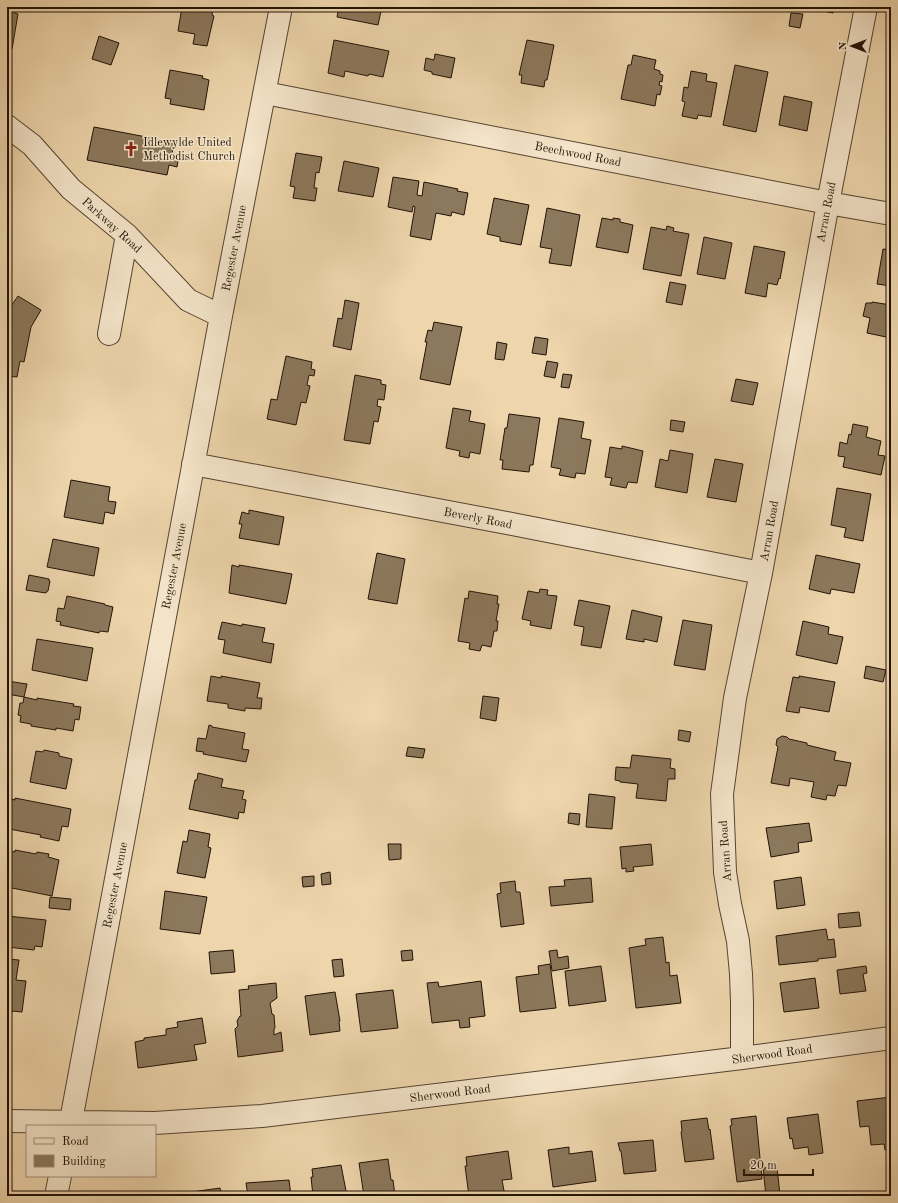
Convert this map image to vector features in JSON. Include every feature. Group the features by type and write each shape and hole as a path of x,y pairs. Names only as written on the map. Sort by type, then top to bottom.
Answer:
{"street":[{"name":"Regester Avenue","path":"71,1124 221,316 281,7"},
{"name":"Arran Road","path":"742,1058 741,974 738,941 725,872 722,794 736,698 761,573 828,203 866,7"},
{"name":"Beechwood Road","path":"265,93 891,214"},
{"name":"Parkway Road","path":"7,126 32,145 71,189 127,235 188,300 221,316"},
{"path":"110,334 127,235"},
{"name":"Beverly Road","path":"194,464 761,573"},
{"name":"Sherwood Road","path":"7,1121 71,1124 155,1123 262,1116 742,1058 891,1038"},
{"path":"56,1196 60,1177"}],"building":[{"path":"7,7 15,7 14,13 18,14 12,49 7,48"},
{"path":"182,7 213,8 212,15 214,16 207,46 193,44 195,34 178,31"},
{"path":"339,7 378,7 377,11 381,11 378,25 337,17"},
{"path":"824,7 834,7 833,13 823,11"},
{"path":"791,13 803,14 800,28 789,26"},
{"path":"99,36 119,43 111,65 92,59"},
{"path":"334,40 389,51 383,77 369,74 368,76 345,71 344,77 328,73"},
{"path":"527,40 554,45 547,80 545,80 544,87 521,83 522,75 519,75"},
{"path":"435,54 455,58 451,78 432,74 432,72 424,70 426,58 434,60"},
{"path":"633,55 656,60 654,69 660,71 660,74 663,75 662,82 660,81 659,85 662,86 660,95 657,94 655,106 621,99 628,65 631,65"},
{"path":"735,65 768,72 756,132 723,125"},
{"path":"170,70 203,76 202,78 209,80 204,110 170,104 171,99 165,98"},
{"path":"691,71 707,74 706,81 717,83 711,117 698,115 697,119 682,116 685,102 682,101 684,87 688,88"},
{"path":"784,96 812,102 807,131 779,125"},
{"name":"Idlewylde United Methodist Church","path":"94,127 157,139 157,141 174,144 172,154 179,155 177,167 169,165 167,175 87,160"},
{"path":"296,153 322,157 319,173 316,172 314,188 317,188 315,201 293,198 295,187 290,186"},
{"path":"344,161 379,168 373,197 338,191"},
{"path":"393,177 419,181 417,195 422,196 424,182 458,189 457,191 468,193 464,215 452,212 451,216 436,213 431,240 410,236 415,207 413,206 412,212 388,207"},
{"path":"494,198 529,205 521,245 500,241 500,237 487,234"},
{"path":"547,208 580,215 571,266 549,263 552,249 540,247"},
{"path":"602,218 613,220 613,218 620,219 620,222 633,225 628,253 596,247"},
{"path":"667,226 674,228 673,231 689,234 681,276 643,269 651,227 666,230"},
{"path":"704,237 732,243 725,279 697,274"},
{"path":"754,246 785,252 780,279 779,278 777,285 768,283 766,297 745,293"},
{"path":"883,249 891,250 891,286 877,284"},
{"path":"670,282 686,285 682,305 666,302"},
{"path":"18,296 41,310 31,327 24,362 20,361 17,377 7,376 7,308 9,309"},
{"path":"345,300 359,303 351,350 333,346 338,318 342,319"},
{"path":"872,302 891,305 891,338 867,333 870,318 863,316 866,303"},
{"path":"434,322 462,327 450,385 420,379 427,342 425,342 428,330 432,331"},
{"path":"535,337 548,339 546,355 532,353"},
{"path":"497,342 507,344 504,360 495,359"},
{"path":"286,356 312,362 311,369 315,370 314,376 309,375 307,385 310,386 306,403 301,402 296,425 267,419 271,399 277,400"},
{"path":"547,361 558,363 555,378 544,376"},
{"path":"563,374 572,375 569,388 561,387"},
{"path":"355,375 381,380 381,384 386,385 384,400 378,399 377,406 381,407 378,422 374,421 370,444 344,440"},
{"path":"736,379 758,383 753,405 731,401"},
{"path":"453,408 471,411 469,421 485,424 480,454 470,452 469,458 459,456 460,451 446,448"},
{"path":"509,414 540,418 533,465 530,465 529,472 502,469 503,460 500,460 505,428 507,428"},
{"path":"559,418 584,422 581,438 591,440 585,474 576,473 575,478 559,475 561,469 551,467"},
{"path":"671,420 685,422 683,432 670,430"},
{"path":"853,424 868,427 866,437 881,441 878,455 885,456 881,475 843,467 845,457 838,456 840,442 847,444 849,434 851,435"},
{"path":"622,446 643,451 637,483 628,482 626,488 610,485 612,478 605,477 610,447 622,449"},
{"path":"670,450 693,454 687,493 655,487 660,459 668,461"},
{"path":"715,459 743,464 736,502 707,497"},
{"path":"71,480 110,487 108,501 116,502 114,514 105,512 103,524 64,517"},
{"path":"837,488 871,494 863,541 844,537 846,528 831,525"},
{"path":"249,510 284,517 279,545 239,538 242,524 239,524 242,512 249,514"},
{"path":"53,539 99,548 94,576 47,567"},
{"path":"377,553 405,559 397,604 368,599"},
{"path":"816,555 860,564 854,593 831,589 830,594 809,589"},
{"path":"232,565 292,574 286,604 229,593"},
{"path":"29,575 49,579 48,591 46,593 26,590"},
{"path":"540,589 548,590 547,595 557,596 551,629 530,625 531,621 522,619 528,591 539,593"},
{"path":"469,591 498,596 497,604 499,604 496,621 498,621 497,631 494,631 491,647 482,645 480,651 469,649 470,643 458,641 465,598 468,599"},
{"path":"67,596 113,607 108,632 100,631 99,633 60,625 61,622 56,621 58,608 64,609"},
{"path":"579,600 610,606 601,648 581,645 584,627 574,625"},
{"path":"632,610 662,617 657,642 644,639 644,642 626,639"},
{"path":"683,620 712,625 705,670 674,665"},
{"path":"803,621 829,627 828,634 843,637 837,664 796,655"},
{"path":"222,622 265,628 262,642 274,644 271,663 223,653 225,640 218,639"},
{"path":"37,639 93,648 87,681 32,670"},
{"path":"866,666 886,670 883,682 864,678"},
{"path":"211,676 221,678 221,676 260,683 257,698 262,698 261,709 245,708 245,711 228,708 228,704 207,701"},
{"path":"799,676 835,682 829,712 800,707 799,713 786,711 793,677 799,678"},
{"path":"7,681 27,684 24,697 7,694"},
{"path":"483,696 499,698 496,721 480,718"},
{"path":"24,697 74,704 73,706 81,707 79,720 75,719 73,731 31,726 31,724 20,722 21,716 18,715 20,703 23,703"},
{"path":"209,725 212,727 245,733 242,749 249,750 246,762 203,754 204,752 196,751 198,738 206,739"},
{"path":"679,730 691,732 689,742 678,740"},
{"path":"782,736 807,743 807,745 836,752 834,760 851,763 846,786 838,785 835,796 827,795 826,800 811,797 814,782 790,778 789,786 771,783 778,747 776,745 777,739"},
{"path":"408,747 425,749 423,758 406,756"},
{"path":"44,750 59,753 59,756 72,759 66,789 30,782 36,751 43,752"},
{"path":"632,755 671,759 670,768 675,769 675,779 668,779 666,801 636,798 638,784 615,780 616,767 630,768"},
{"path":"198,773 223,779 221,787 244,791 242,799 246,800 244,813 239,812 238,819 189,809 195,780 197,780"},
{"path":"589,794 615,797 612,829 586,827"},
{"path":"7,798 15,800 15,798 71,809 68,827 62,826 59,841 40,837 41,835 9,829 9,827 7,827"},
{"path":"569,813 580,814 579,825 568,823"},
{"path":"809,823 812,841 798,843 799,852 771,857 766,828"},
{"path":"189,830 210,834 208,847 211,848 205,878 177,873 183,841 187,842"},
{"path":"388,844 401,844 401,859 389,860"},
{"path":"651,844 653,865 633,867 634,871 626,872 626,868 622,869 620,847"},
{"path":"15,850 36,854 37,852 49,854 48,857 59,860 52,896 7,887 9,867 7,867 10,851 15,852"},
{"path":"330,872 331,884 322,885 321,874"},
{"path":"314,876 314,886 303,887 302,877"},
{"path":"801,877 805,905 777,909 774,881"},
{"path":"591,878 593,902 551,906 549,887 565,886 564,880"},
{"path":"515,881 516,892 520,892 524,924 501,927 497,894 501,893 500,883"},
{"path":"165,891 207,897 200,934 160,929"},
{"path":"50,897 71,899 70,910 49,908"},
{"path":"859,912 861,926 839,928 838,914"},
{"path":"7,916 46,920 42,947 35,946 34,950 7,947"},
{"path":"826,929 828,940 834,939 836,957 818,959 818,961 779,965 776,936"},
{"path":"663,937 666,963 669,962 670,976 677,975 681,1003 636,1008 629,948 646,945 645,939"},
{"path":"233,950 235,972 211,974 209,952"},
{"path":"412,950 413,960 402,961 401,951"},
{"path":"557,950 558,958 568,956 569,968 552,971 549,951"},
{"path":"7,959 19,960 16,980 26,981 22,1012 12,1011 10,1024 7,1024"},
{"path":"342,959 344,976 334,977 332,960"},
{"path":"550,964 556,1008 520,1012 516,977 539,974 538,966"},
{"path":"601,966 606,1001 569,1006 565,971"},
{"path":"866,966 867,973 863,974 866,991 840,994 837,970"},
{"path":"815,978 819,1008 784,1012 780,983"},
{"path":"481,981 485,1016 469,1018 470,1027 460,1028 459,1020 432,1023 427,983 438,982 439,987"},
{"path":"276,983 277,998 270,1003 272,1014 274,1015 274,1035 281,1032 283,1051 238,1057 235,1029 238,1026 237,1021 241,1016 239,990 249,989 248,986"},
{"path":"393,990 398,1028 361,1032 356,994"},
{"path":"335,992 340,1021 340,1031 310,1035 305,996"},
{"path":"202,1018 206,1043 194,1045 197,1060 138,1068 135,1042 144,1040 144,1038 166,1035 166,1029 178,1027 177,1022"},
{"path":"891,1097 891,1149 885,1150 884,1144 871,1145 869,1126 860,1127 857,1101"},
{"path":"818,1114 823,1153 809,1155 808,1147 794,1149 792,1138 790,1139 787,1118"},
{"path":"756,1116 762,1179 737,1182 730,1126 732,1125 731,1119"},
{"path":"707,1118 714,1159 685,1162 681,1121"},
{"path":"653,1140 656,1171 624,1174 621,1151 618,1143"},
{"path":"569,1147 569,1154 592,1151 596,1181 553,1187 548,1150"},
{"path":"508,1151 512,1179 502,1180 505,1196 469,1196 465,1166 467,1166 466,1157"},
{"path":"388,1159 395,1196 364,1196 359,1163"},
{"path":"341,1165 347,1196 313,1196 311,1177 313,1177 312,1169"},
{"path":"777,1167 780,1195 766,1196 763,1168"},
{"path":"289,1180 291,1196 248,1196 246,1183"},
{"path":"220,1188 222,1196 177,1196 177,1194"}],"place":[{"name":"Idlewylde United Methodist Church","path":"131,149"}]}
